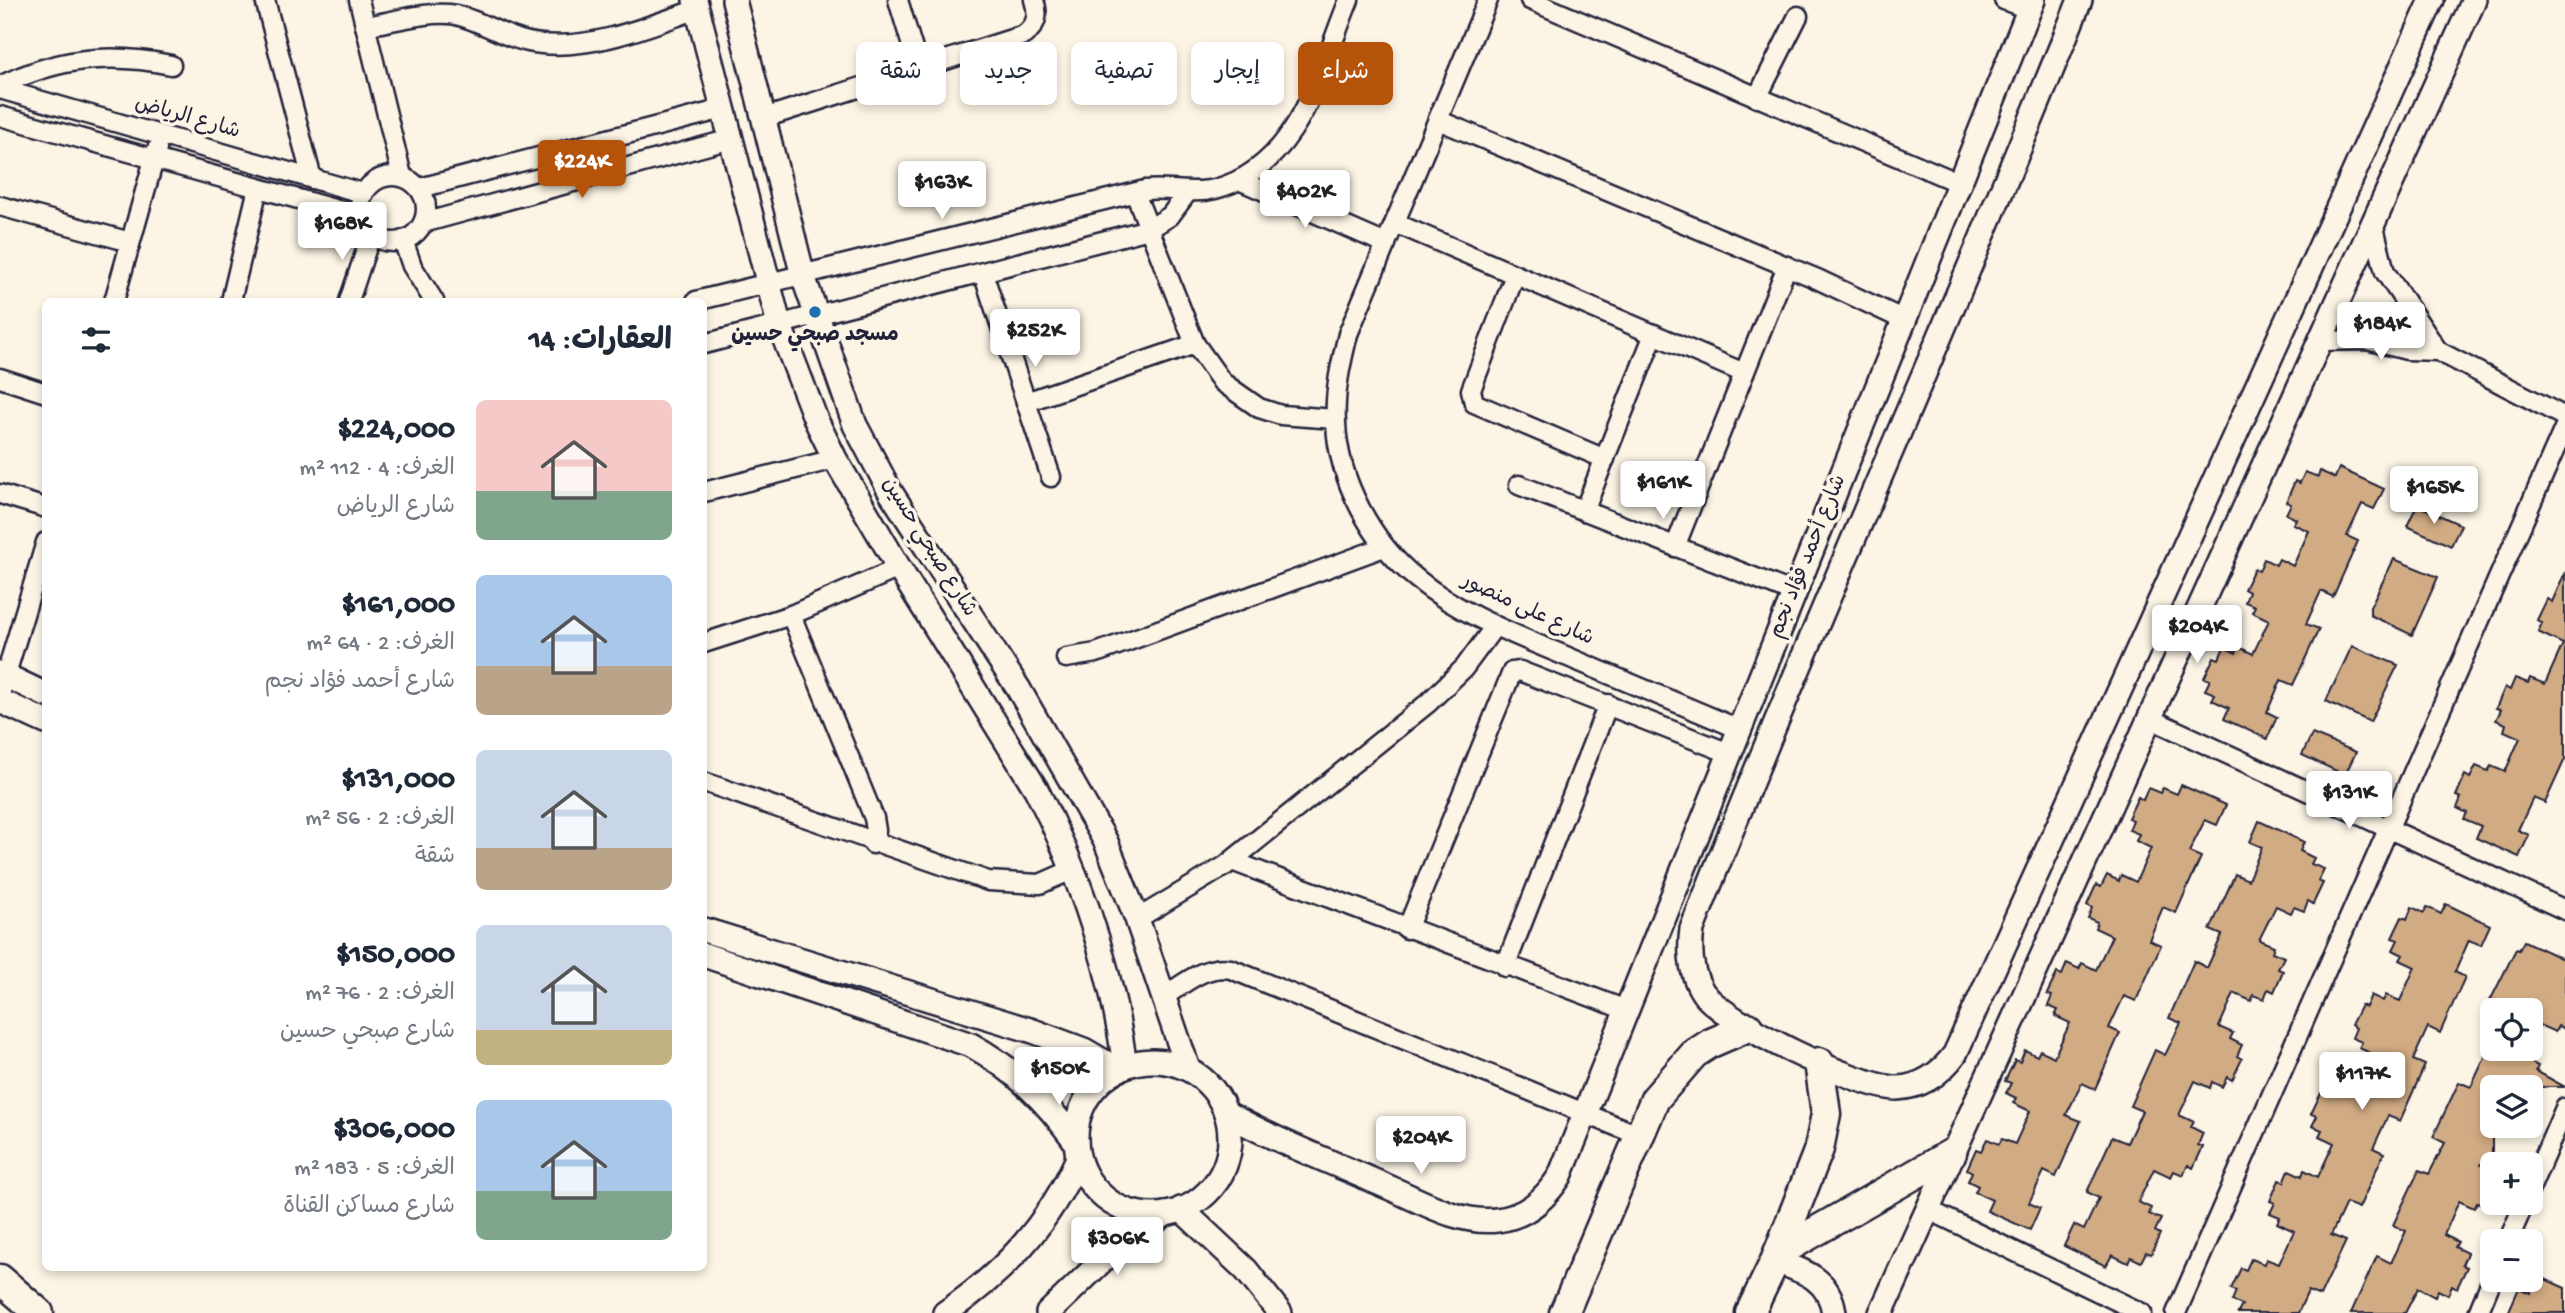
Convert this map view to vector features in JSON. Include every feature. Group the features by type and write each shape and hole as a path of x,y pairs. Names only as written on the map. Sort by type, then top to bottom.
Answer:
{"main road":[{"path":"1564,1313 1655,1099 1679,1067 1711,1043 1748,1027"},
{"path":"1750,1313 1777,1257 1823,1132 1825,1097 1819,1062"},
{"path":"1777,1257 1952,1153"},
{"path":"0,1279 39,1313"}],"street":[{"path":"265,0 312,179"},
{"path":"359,0 402,177"},
{"name":"شارع صبحي حسين","path":"734,0 803,276 842,394 874,462 909,522 1018,688 1087,805 1123,880 1138,919 1188,1069"},
{"path":"898,0 911,42"},
{"path":"946,60 1024,35 1032,29 1037,19 1034,0"},
{"path":"707,299 1135,193 1159,188 1188,193 1214,189 1239,180 1266,163 1288,140 1303,112 1349,0"},
{"name":"شارع على منصور","path":"1488,0 1348,334 1338,376 1335,419 1352,494 1384,547 1417,579 1495,626 1739,729"},
{"path":"1530,0 1959,183"},
{"path":"2004,0 2031,5"},
{"name":"شارع أحمد فؤاد نجم","path":"2080,0 2004,191 1815,628 1692,929 1691,962 1703,992 1720,1010 1819,1062 1871,1083 1898,1088 1925,1082 1947,1065 1955,1054 2432,0"},
{"path":"1881,1313 2474,0"},
{"path":"365,26 454,15 515,39 542,45 575,43 617,36 696,4"},
{"name":"شارع صبحي حسين","path":"696,4 768,285 797,375 835,460 1036,789 1074,869 1112,990 1121,1068"},
{"name":"شارع أحمد فؤاد نجم","path":"1226,1113 1264,1134 1457,1215 1497,1221 1517,1216 1535,1206 1549,1192 1560,1176 2031,5"},
{"path":"1757,97 1798,16"},
{"path":"0,88 28,72 63,61 99,57 135,58 171,65"},
{"path":"2399,72 2412,89 2433,90"},
{"name":"شارع الرياض","path":"0,88 362,193"},
{"path":"764,118 856,89"},
{"path":"419,188 723,109"},
{"path":"0,116 359,216 372,235 393,242 404,240 423,223 731,139"},
{"path":"1438,120 1787,266 1904,320"},
{"path":"115,298 160,135"},
{"path":"2357,167 2378,166 2391,183"},
{"path":"359,216 362,193 379,178 402,177 419,188 425,199 423,223"},
{"path":"1239,180 1386,244"},
{"path":"232,298 258,188"},
{"path":"1135,193 1195,344 1222,382 1259,408 1281,415 1335,419"},
{"path":"707,343 1149,229 1170,216 1188,193"},
{"path":"0,206 130,242"},
{"path":"1395,223 1744,373"},
{"path":"2373,223 2385,272 2438,351"},
{"path":"350,298 372,235"},
{"path":"404,240 412,266 432,298"},
{"path":"1675,547 1787,266"},
{"path":"983,273 1051,477"},
{"path":"1515,275 1471,390 1474,404 1605,459"},
{"path":"1584,511 1654,334"},
{"path":"2320,341 2367,340 2407,350 2438,351 2565,417"},
{"path":"1026,402 1195,344"},
{"path":"0,378 42,392"},
{"path":"2176,1313 2565,426"},
{"path":"707,491 835,460"},
{"path":"1519,485 1794,593"},
{"path":"0,494 42,507"},
{"path":"1066,659 1096,653 1384,547"},
{"path":"42,555 2,681 42,694"},
{"path":"707,642 791,615 899,568"},
{"path":"791,615 874,818 873,844"},
{"path":"1138,919 1232,860 1428,703 1464,668 1495,626"},
{"path":"1407,929 1508,675 1520,671 1730,753"},
{"path":"0,701 42,720"},
{"path":"1505,967 1608,704"},
{"path":"2149,718 2565,910"},
{"path":"707,783 873,844 988,881 1040,884 1074,869"},
{"path":"1232,860 1505,967 1626,1010"},
{"path":"707,931 1033,1031 1084,1050 1121,1068"},
{"path":"707,956 971,1045 996,1059 1033,1088 1077,1150"},
{"path":"1163,997 1201,972 1221,967 1231,969 1638,1135"},
{"path":"1048,1313 1104,1259 1173,1212 1209,1191 1226,1162 1230,1129 1226,1113 1211,1088 1188,1069 1157,1061 1121,1068 1091,1092 1077,1124 1077,1150 1084,1173 1105,1198 1133,1212 1173,1212 1246,1270 1280,1313"},
{"path":"2543,1159 2565,1108"},
{"path":"945,1313 994,1276 1035,1234 1057,1202 1077,1150"},
{"path":"1927,1209 2142,1313"},
{"path":"1777,1257 1817,1278 1831,1298 1834,1313"},
{"path":"2477,1313 2486,1292"}],"building":[{"path":"2339,468 2384,489 2374,509 2362,504 2347,536 2358,541 2333,597 2321,591 2306,624 2319,629 2293,685 2281,680 2267,712 2277,717 2267,739 2224,719 2229,708 2212,700 2215,694 2205,690 2210,680 2204,678 2214,657 2219,659 2224,647 2236,653 2239,647 2253,654 2269,620 2252,612 2255,606 2245,602 2249,592 2244,589 2254,569 2259,571 2264,559 2276,565 2279,559 2293,566 2309,531 2293,524 2296,519 2286,514 2291,504 2286,502 2295,481 2300,483 2305,472 2318,477 2320,471 2335,478"},
{"path":"2417,505 2461,525 2451,546 2407,526"},
{"path":"2394,559 2438,577 2412,635 2370,615 2370,607"},
{"path":"2565,572 2565,759 2545,803 2533,798 2518,830 2529,835 2519,857 2476,838 2481,826 2464,819 2467,813 2457,808 2461,798 2456,796 2465,775 2470,778 2476,766 2488,771 2491,766 2505,772 2520,738 2504,731 2506,724 2496,720 2501,710 2496,708 2505,687 2510,690 2515,678 2528,683 2530,678 2545,684 2563,644 2538,632 2542,623 2537,620 2547,599 2552,602"},
{"path":"2352,646 2398,665 2370,722 2326,701"},
{"path":"2312,734 2356,752 2345,775 2302,755"},
{"path":"2181,785 2226,805 2217,825 2205,820 2189,852 2201,857 2176,913 2163,907 2149,940 2161,945 2136,1001 2124,996 2109,1028 2120,1033 2095,1089 2082,1083 2066,1115 2081,1121 2056,1177 2044,1171 2029,1203 2040,1208 2030,1230 1987,1211 1992,1200 1975,1192 1978,1186 1968,1181 1972,1172 1967,1169 1976,1149 1981,1151 1987,1139 1999,1144 2002,1139 2015,1144 2030,1111 2013,1103 2016,1098 2006,1093 2011,1083 2005,1081 2015,1060 2020,1062 2025,1050 2037,1056 2040,1050 2054,1057 2070,1023 2055,1016 2058,1010 2048,1006 2052,996 2047,994 2057,973 2062,975 2067,963 2079,969 2082,963 2096,970 2112,936 2095,928 2097,922 2088,918 2092,908 2087,905 2096,885 2101,887 2107,875 2119,881 2121,875 2136,882 2151,848 2136,841 2139,834 2129,830 2133,820 2128,818 2138,797 2143,800 2148,788 2160,793 2163,788 2177,794"},
{"path":"2259,821 2304,842 2300,851 2314,858 2311,864 2324,869 2318,881 2323,883 2313,904 2308,901 2304,911 2294,907 2291,913 2276,906 2259,940 2274,946 2272,952 2284,957 2278,969 2283,971 2274,992 2268,989 2264,999 2254,995 2251,1001 2234,993 2219,1027 2233,1033 2230,1039 2242,1045 2237,1056 2242,1059 2232,1080 2227,1077 2222,1087 2212,1082 2210,1088 2195,1081 2179,1115 2194,1122 2191,1127 2203,1133 2198,1145 2203,1147 2193,1168 2188,1165 2183,1175 2174,1171 2171,1177 2154,1169 2138,1202 2151,1208 2149,1214 2161,1219 2155,1231 2160,1234 2151,1254 2146,1252 2141,1262 2131,1257 2128,1263 2112,1255 2106,1266 2064,1246 2074,1225 2084,1230 2099,1198 2087,1192 2112,1137 2127,1143 2142,1111 2130,1106 2155,1050 2165,1055 2181,1023 2169,1018 2194,961 2207,968 2222,935 2210,930 2235,874 2248,880 2262,847 2250,842"},
{"path":"2446,904 2490,925 2481,945 2469,940 2455,972 2465,977 2440,1033 2428,1027 2413,1060 2425,1065 2400,1121 2388,1116 2373,1148 2384,1153 2359,1208 2346,1203 2331,1235 2346,1241 2320,1296 2308,1291 2298,1313 2238,1313 2242,1305 2232,1301 2236,1291 2231,1289 2241,1268 2246,1270 2251,1259 2264,1264 2266,1259 2279,1264 2294,1231 2277,1223 2280,1217 2270,1213 2275,1203 2270,1201 2279,1180 2284,1182 2289,1170 2302,1176 2304,1170 2318,1177 2334,1143 2319,1136 2322,1130 2312,1126 2317,1116 2311,1114 2321,1093 2326,1095 2331,1083 2343,1089 2346,1083 2360,1090 2375,1055 2359,1048 2362,1042 2352,1038 2356,1028 2351,1025 2361,1005 2366,1007 2371,995 2383,1001 2386,995 2400,1001 2415,967 2400,960 2403,955 2393,950 2398,940 2392,938 2402,917 2407,919 2412,907 2424,913 2427,907 2441,914"},
{"path":"2524,941 2565,960 2565,1029 2558,1026 2555,1032 2543,1027 2543,998 2492,998 2516,949 2519,950"},
{"path":"2483,1061 2528,1061 2538,1066 2536,1071 2565,1087 2543,1087 2543,1075 2480,1075 2480,1138 2492,1138 2492,1152 2480,1152 2480,1203 2477,1202 2474,1208 2459,1201 2444,1235 2458,1242 2455,1247 2467,1253 2462,1265 2467,1267 2457,1288 2452,1285 2448,1295 2438,1290 2435,1297 2418,1288 2405,1313 2351,1313 2377,1256 2391,1263 2406,1231 2393,1225 2419,1170 2429,1174 2445,1143 2433,1137 2459,1082 2471,1087"},
{"path":"2545,1279 2565,1288 2565,1313 2508,1313 2517,1292 2543,1292"}],"place":[{"name":"مسجد صبحي حسين","path":"815,312"}]}
